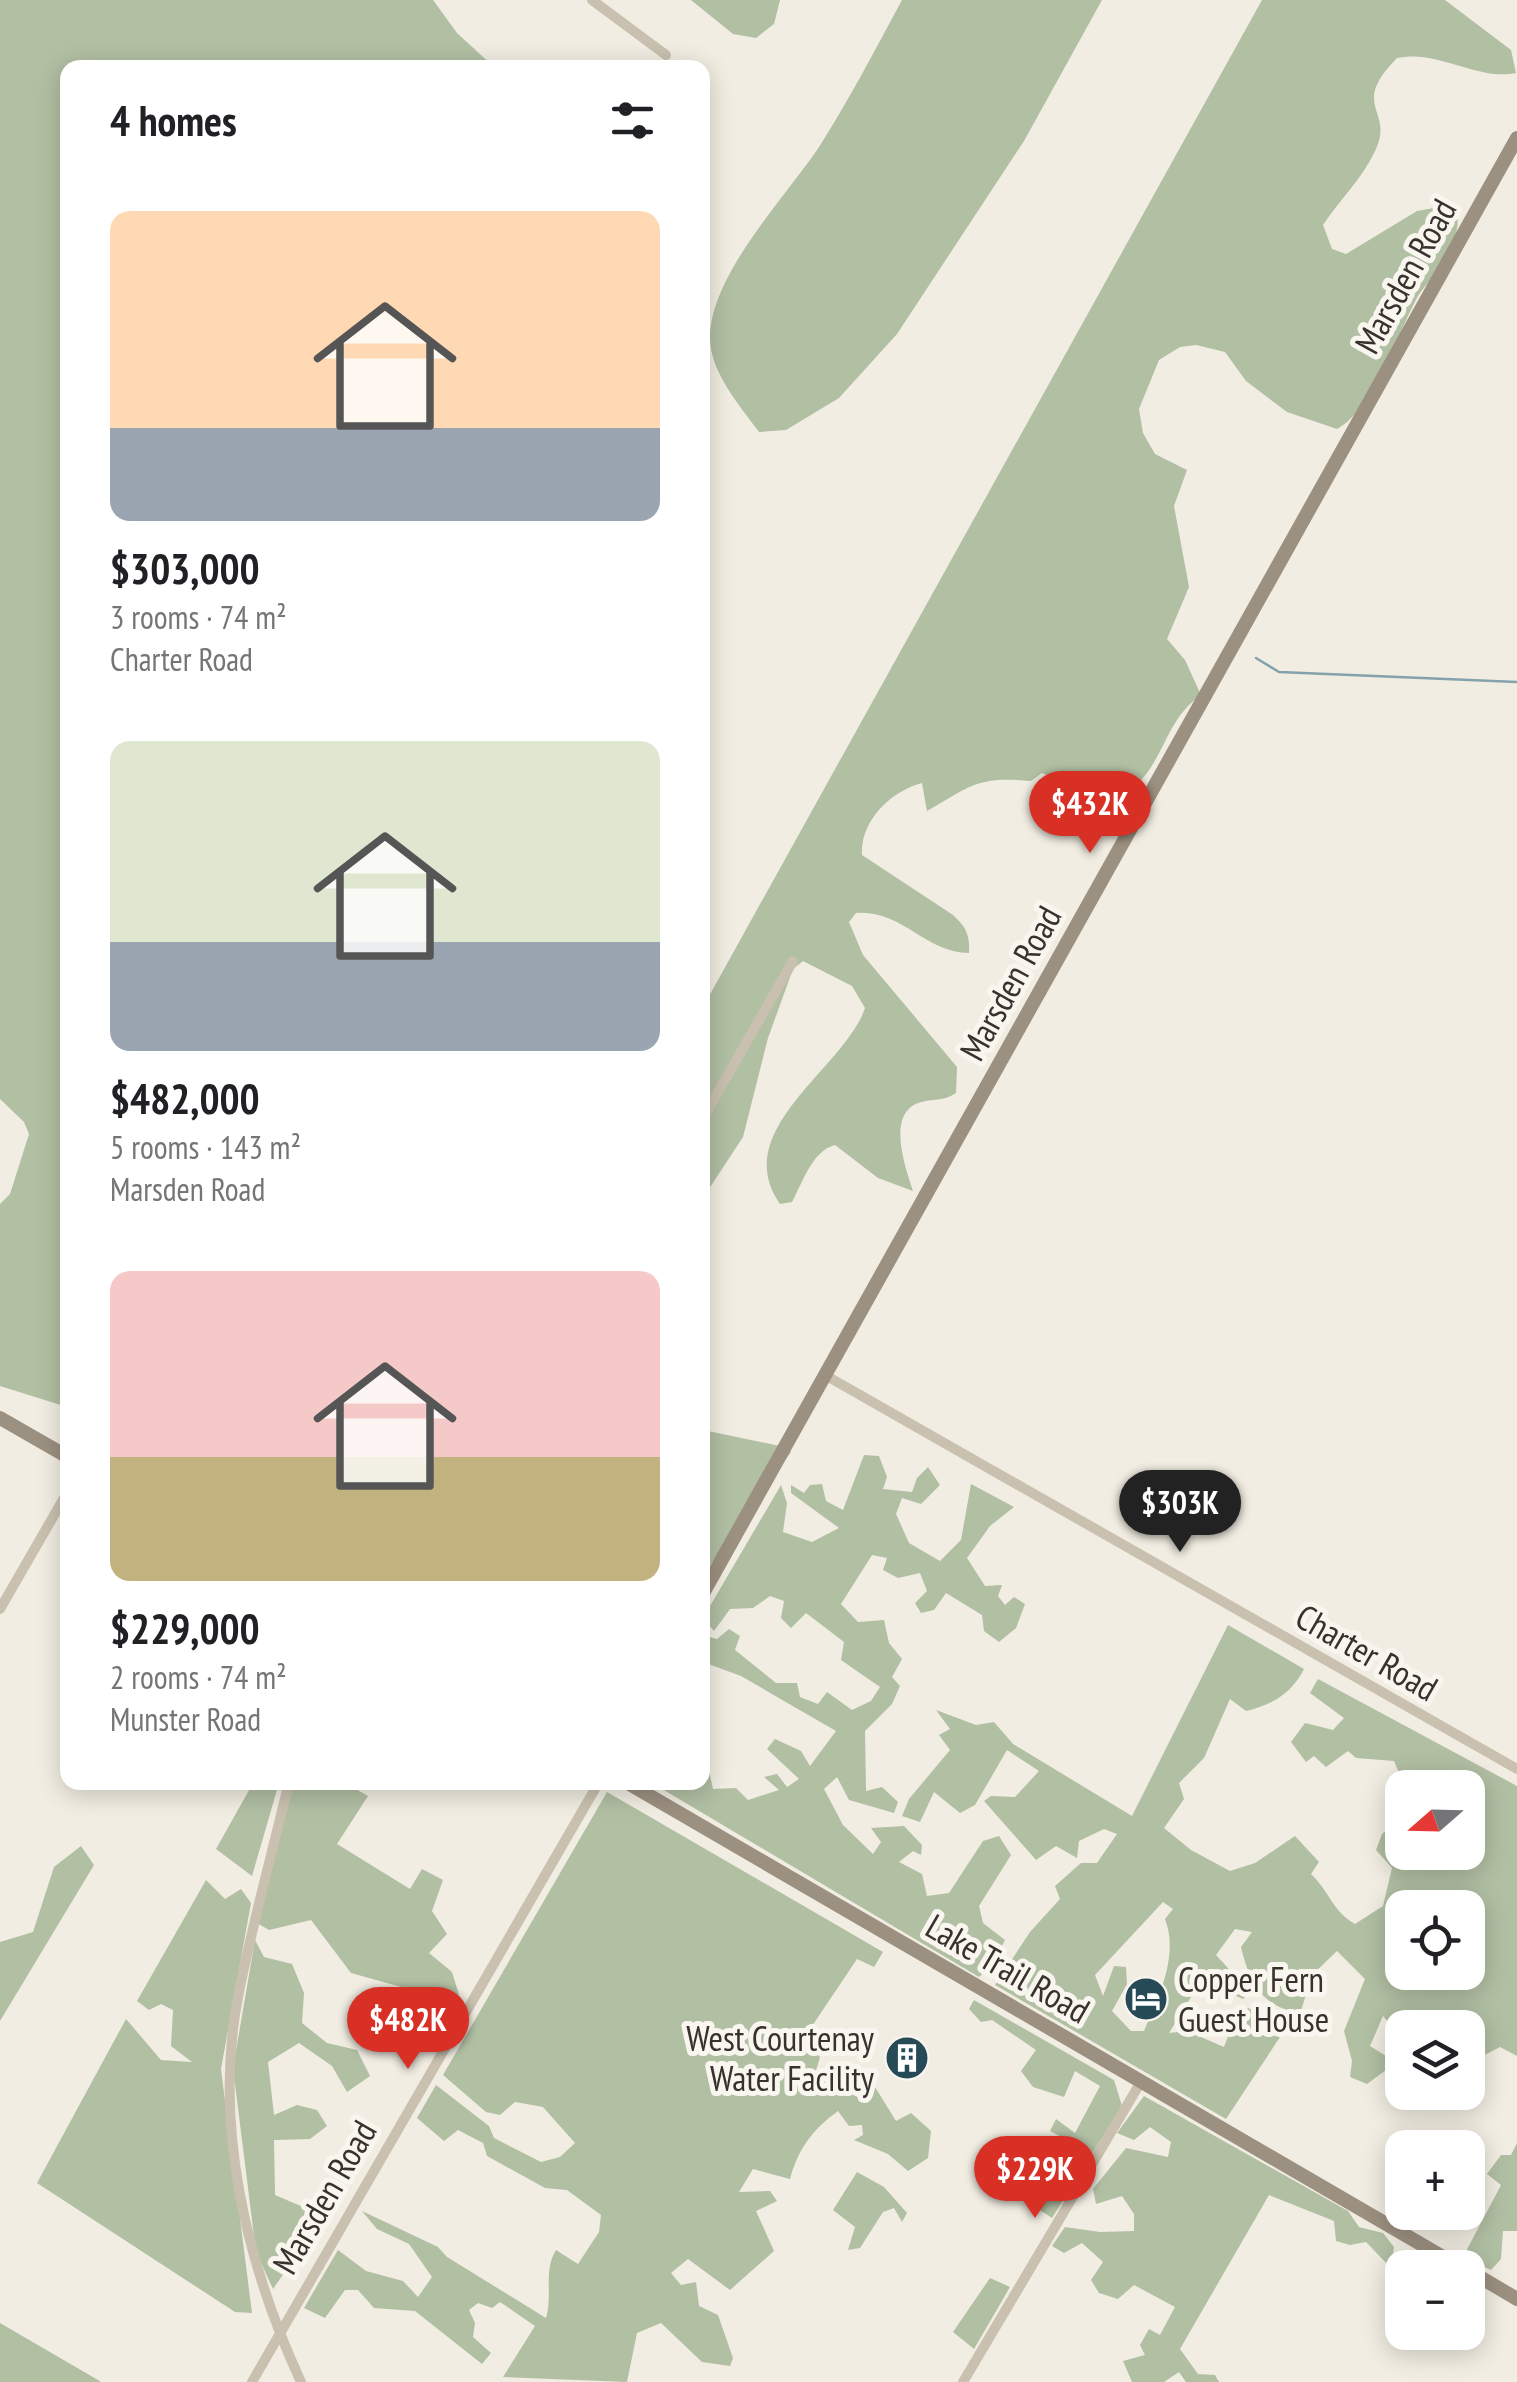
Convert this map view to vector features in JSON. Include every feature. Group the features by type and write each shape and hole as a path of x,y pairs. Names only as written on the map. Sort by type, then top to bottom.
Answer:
{"street":[{"path":"592,0 666,54"},
{"name":"Marsden Road","path":"710,1582 1517,138"},
{"path":"710,1106 792,961"},
{"name":"Charter Road","path":"825,1374 1517,1769"},
{"path":"0,1418 60,1453"},
{"path":"0,1609 60,1505"},
{"path":"287,1790 237,2000 230,2080 248,2241 279,2335 301,2382"},
{"name":"Marsden Road","path":"252,2382 594,1790"},
{"name":"Lake Trail Road","path":"640,1790 1433,2250"},
{"path":"962,2382 1142,2080"},
{"name":"Lake Trail Road","path":"1485,2281 1517,2299"}],"green space":[{"path":"0,0 433,0 457,33 486,60 60,60 60,1405 0,1386 0,1204 10,1194 29,1134 24,1122 0,1099"},
{"path":"691,0 780,0 774,24 756,38 733,34"},
{"path":"902,0 1102,0 1024,141 897,334 839,398 786,430 759,432 727,388 715,363 710,338 713,314 736,263 819,147"},
{"path":"1262,0 1445,0 1511,50 1516,73 1487,73 1412,56 1397,58 1376,87 1380,136 1365,169 1323,225 1332,249 1346,254 1417,211 1445,206 1457,214 1458,220 1449,253 1418,296 1384,369 1350,419 1337,429 1287,412 1246,381 1225,352 1196,345 1180,347 1159,360 1139,409 1143,433 1155,454 1187,470 1174,506 1189,587 1167,639 1185,660 1201,695 1177,720 1143,777 1112,802 1042,773 1031,781 987,781 927,811 922,783 889,800 872,819 862,855 953,915 969,941 969,953 954,951 887,918 856,913 849,922 863,955 957,1067 956,1093 918,1103 908,1109 903,1119 901,1143 913,1191 878,1178 835,1145 814,1160 792,1202 780,1204 768,1177 769,1151 779,1125 853,1031 865,1008 852,986 803,961 793,969 768,1038 743,1137 710,1187 710,994"},
{"path":"710,1431 780,1446 791,1452 710,1565"},
{"path":"864,1455 879,1456 887,1477 883,1489 912,1492 917,1478 928,1467 940,1485 921,1504 902,1498 896,1514 909,1543 940,1561 961,1540 971,1484 1014,1507 990,1526 967,1558 985,1586 1002,1585 998,1596 1005,1605 1014,1597 1025,1604 1016,1628 999,1642 984,1631 982,1615 946,1593 934,1610 921,1613 915,1603 927,1591 920,1573 898,1578 883,1570 887,1558 872,1555 841,1604 858,1622 884,1620 889,1643 902,1659 892,1677 900,1686 892,1704 865,1731 866,1791 882,1787 898,1802 894,1813 849,1800 837,1777 824,1789 843,1825 873,1854 881,1842 871,1828 904,1826 922,1845 921,1855 913,1851 899,1862 922,1874 927,1896 949,1893 983,1841 999,1836 1011,1855 979,1906 983,1923 1005,1940 993,1964 979,1977 664,1790 710,1790 710,1775 713,1789 736,1788 748,1800 779,1790 764,1777 777,1774 787,1787 799,1779 767,1749 775,1739 801,1751 810,1766 836,1731 741,1676 710,1665 710,1637 717,1639 729,1629 740,1636 735,1650 776,1683 797,1683 800,1697 818,1704 827,1692 852,1710 871,1701 880,1687 841,1660 844,1642 806,1613 791,1628 781,1618 784,1601 770,1596 753,1608 730,1609 714,1631 710,1626 710,1606 781,1485 787,1503 783,1532 812,1542 839,1528 791,1493 791,1485 804,1493 810,1485 822,1484 826,1501 843,1510"},
{"path":"1228,1625 1304,1669 1287,1691 1264,1705 1246,1711 1230,1699 1204,1758 1179,1783 1184,1799 1164,1828 1191,1850 1230,1871 1255,1863 1295,1836 1319,1862 1311,1874 1341,1913 1355,1924 1383,1906 1385,1898 1385,1990 1485,1990 1485,1890 1387,1890 1392,1870 1485,1870 1485,1770 1398,1770 1394,1761 1356,1758 1348,1751 1326,1767 1314,1756 1306,1762 1291,1742 1305,1723 1333,1730 1344,1718 1310,1693 1318,1679 1517,1786 1517,2056 1500,2047 1485,2055 1485,2010 1385,2010 1385,2018 1383,2016 1370,2046 1385,2055 1385,2071 1367,2084 1350,2077 1352,2061 1344,2031 1365,1979 1337,1951 1312,1975 1300,2014 1287,2010 1267,1999 1253,1982 1241,1947 1252,1932 1235,1929 1216,1955 1250,1992 1243,1999 1218,1988 1204,1976 1169,2033 1187,2031 1224,2047 1237,2013 1249,2008 1280,2037 1226,2119 995,1985 1030,1932 1060,1899 1055,1886 1081,1863 1097,1863 1117,1834 1104,1829 1079,1841 1077,1858 1056,1846 1036,1860 984,1801 991,1796 1015,1797 1039,1771 1007,1750 975,1805 960,1813 934,1792 920,1822 902,1816 909,1799 950,1750 939,1735 950,1729 936,1710 976,1725 994,1722 1013,1744 1132,1816","holes":["1163,1902 1173,1909 1165,1919 1170,1947 1156,2004 1144,2031 1131,2031 1112,2011 1127,1984 1126,1967 1114,1966 1103,1996 1095,1975"]},
{"path":"249,1790 277,1790 252,1876 216,1849"},
{"path":"292,1790 357,1790 368,1796 337,1844 410,1889 422,1869 443,1880 432,1911 447,1934 429,1953 452,1972 459,1995 430,1995 351,1973 311,1920 269,1930 257,1923"},
{"path":"607,1792 883,1952 874,1967 857,1959 802,2041 820,2057 815,2074 837,2091 850,2090 859,2099 875,2087 896,2121 911,2113 931,2131 928,2158 908,2171 888,2154 854,2140 863,2135 862,2125 849,2126 838,2111 808,2140 790,2179 753,2169 739,2192 770,2191 777,2201 756,2211 774,2251 730,2290 688,2259 671,2273 681,2285 696,2282 699,2306 718,2315 733,2358 730,2366 702,2362 661,2323 637,2333 627,2382 503,2377 535,2326 500,2302 492,2308 478,2303 469,2310 475,2323 473,2337 491,2353 482,2364 415,2311 374,2308 358,2290 345,2290 325,2318 304,2308 338,2250 366,2271 403,2281 418,2297 432,2277 409,2244 377,2229 362,2211 438,2247 447,2257 546,2318 550,2266 556,2250 578,2264 599,2232 601,2215 567,2190 545,2188 487,2156 483,2143 458,2130 444,2141 417,2118 436,2085 489,2126 494,2138 541,2162 560,2157 575,2143 543,2107 515,2102 500,2115 486,2112 443,2075"},
{"path":"1385,1832 1385,1860 1376,1850"},
{"path":"81,1846 94,1865 0,2021 0,1942 33,1932 54,1867"},
{"path":"206,1880 225,1899 241,1889 251,1903 221,2069 252,2313 235,2312 37,2183 126,2019 161,2060 192,2062 171,2046 173,2010 161,2004 149,2010 137,2001"},
{"path":"255,1940 264,1957 292,1964 304,1993 302,2023 327,2043 357,2050 370,2076 347,2092 332,2066 299,2043 268,2062 274,2115 297,2105 317,2110 327,2126 310,2139 274,2140 275,2195 324,2216 273,2289 256,2252 233,2068"},
{"path":"974,2000 1114,2080 1122,2106 1052,2218 1014,2193 1043,2198 1078,2146 1050,2131 1056,2119 1075,2133 1100,2086 1075,2071 1064,2097 1033,2087 1021,2071 1036,2050 992,2020 981,2022 969,2009"},
{"path":"1144,2096 1348,2211 1359,2227 1383,2233 1394,2250 1385,2250 1385,2262 1366,2242 1350,2245 1336,2241 1334,2221 1269,2195 1180,2349 1198,2374 1215,2375 1219,2382 1186,2382 1179,2372 1164,2382 1132,2382 1123,2361 1145,2355 1140,2345 1149,2329 1160,2335 1175,2307 1134,2285 1118,2299 1099,2293 1091,2280 1103,2262 1082,2243 1064,2253 1052,2246 1065,2227 1134,2231 1134,2214 1122,2196 1096,2204 1093,2189 1126,2148 1168,2157 1171,2142 1150,2127 1134,2140 1117,2133"},
{"path":"1517,2143 1517,2231 1503,2231 1501,2259 1491,2270 1485,2267 1485,2250 1467,2250 1477,2230 1485,2230 1485,2215 1501,2185 1487,2174 1501,2155 1511,2155"},
{"path":"857,2172 884,2187 907,2213 902,2222 894,2208 883,2212 860,2248 848,2250 855,2227 833,2210"},
{"path":"990,2278 1010,2287 974,2349 953,2332"},
{"path":"0,2323 98,2380 101,2382 0,2382"}],"waterway":[{"path":"1256,658 1279,672 1517,682"}],"place":[{"name":"Copper Fern Guest House","path":"1146,1999"},
{"name":"West Courtenay Water Facility","path":"907,2058"}]}
